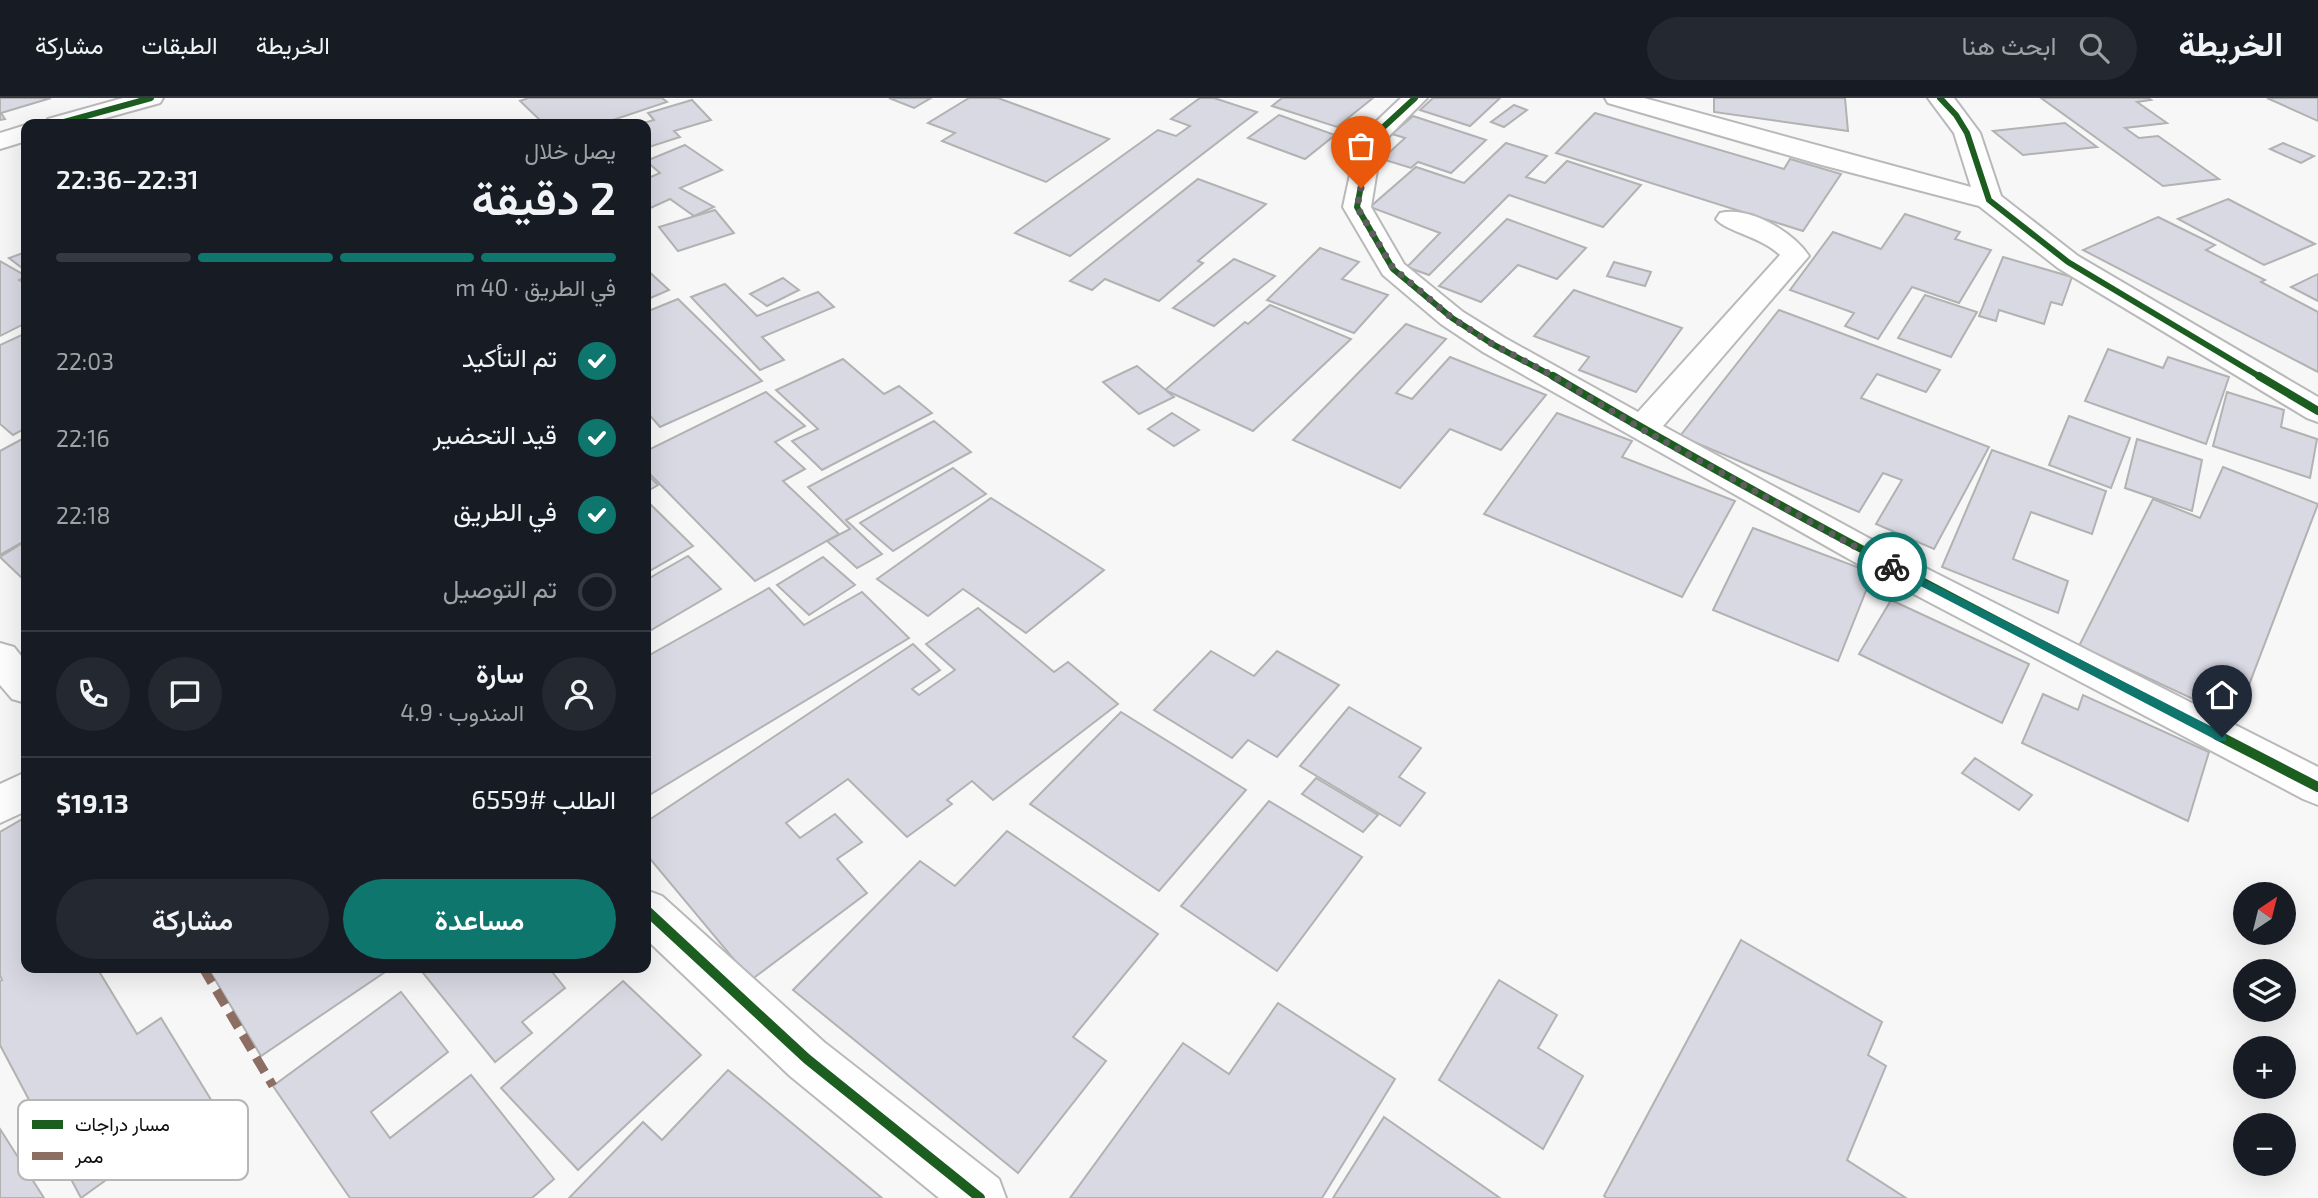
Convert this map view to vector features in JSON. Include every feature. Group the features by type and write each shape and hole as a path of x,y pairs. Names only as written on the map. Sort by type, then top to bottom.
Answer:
{"street":[{"path":"1415,98 1377,133 1364,170 1357,207 1393,268 1452,318 1642,429 1885,563 2318,787"},
{"path":"1617,98 1831,159 1989,200 2068,262 2318,411"},
{"path":"1940,98 1967,132 1989,200"},
{"path":"65,119 87,106 147,100 159,119"},
{"path":"0,141 21,135"},
{"path":"1642,429 1795,256 1788,245 1775,236 1730,219"},
{"path":"0,658 21,682"},
{"path":"0,805 21,793"},
{"path":"651,915 807,1059 980,1198"}],"building":[{"path":"0,98 51,98 1,113 5,119 0,120"},
{"path":"528,98 662,98 667,102 616,119 539,119 520,101"},
{"path":"889,98 931,98 914,108"},
{"path":"969,98 998,98 1109,139 1046,182 942,141 955,133 928,123"},
{"path":"1200,98 1214,98 1257,112 1070,256 1015,233 1158,130 1176,136 1190,126 1171,119"},
{"path":"1282,98 1373,98 1337,127 1272,106"},
{"path":"1433,98 1500,98 1470,126 1420,110"},
{"path":"1714,98 1845,98 1848,131 1714,112"},
{"path":"2041,98 2148,98 2151,100 2137,102 2167,123 2125,128 2139,138 2158,136 2219,179 2163,186"},
{"path":"2267,98 2318,98 2318,121"},
{"path":"692,100 711,120 674,131 680,137 651,146 651,121 654,120 648,113"},
{"path":"1514,105 1527,110 1504,127 1491,122"},
{"path":"1595,113 1784,169 1790,159 1841,174 1803,231 1556,153"},
{"path":"1279,115 1335,135 1305,159 1248,138"},
{"path":"1413,116 1486,140 1451,173 1418,162 1411,168 1382,159 1405,138 1392,134"},
{"path":"2065,123 2097,147 2023,155 1993,131"},
{"path":"1506,143 1547,156 1526,177 1545,183 1567,161 1641,185 1603,227 1509,195 1429,275 1407,267 1440,233 1370,207 1416,167 1464,183"},
{"path":"2283,143 2314,156 2301,163 2270,149"},
{"path":"685,145 722,170 680,188 714,207 694,216 670,199 651,208 651,177 660,173 651,165 651,159"},
{"path":"1198,179 1266,204 1198,261 1203,263 1159,301 1105,279 1092,290 1070,281"},
{"path":"2228,199 2315,244 2264,265 2178,219"},
{"path":"715,210 734,233 678,251 659,227"},
{"path":"1905,214 1960,232 1955,239 1991,250 1959,303 1912,287 1878,339 1845,326 1854,313 1790,290 1833,232 1881,249"},
{"path":"2158,217 2215,245 2206,250 2265,280 2261,282 2318,312 2318,372 2083,250"},
{"path":"1507,219 1586,248 1557,279 1518,265 1481,302 1439,286"},
{"path":"1320,248 1359,262 1342,279 1388,295 1354,333 1267,300"},
{"path":"21,254 21,267 9,258"},
{"path":"2003,257 2072,277 2062,305 2051,302 2044,324 1999,310 1996,321 1979,316"},
{"path":"1234,259 1275,276 1214,326 1173,308"},
{"path":"0,261 21,273 21,326 0,336"},
{"path":"1614,262 1651,272 1645,286 1607,276"},
{"path":"651,274 669,290 651,298"},
{"path":"2318,274 2318,301 2291,287"},
{"path":"783,278 799,290 767,306 750,294"},
{"path":"725,284 757,316 818,292 834,307 762,337 784,360 760,370 691,297"},
{"path":"1574,290 1682,328 1636,392 1579,370 1589,357 1534,336"},
{"path":"1925,295 1977,312 1951,357 1898,338"},
{"path":"678,299 762,381 660,427 651,417 651,310"},
{"path":"1270,305 1351,339 1253,431 1165,390 1245,322 1248,324"},
{"path":"1779,310 1940,370 1926,392 1877,374 1861,398 1989,447 1934,549 1876,524 1902,480 1883,473 1859,512 1680,436"},
{"path":"1406,324 1446,339 1396,393 1412,399 1450,357 1546,395 1501,450 1450,429 1400,488 1293,440"},
{"path":"21,335 21,431 13,435 0,424 0,345"},
{"path":"2108,349 2163,368 2168,357 2229,377 2206,444 2085,401"},
{"path":"843,359 884,394 899,386 932,413 822,470 792,441 818,429 776,390"},
{"path":"1137,366 1174,397 1139,414 1103,382"},
{"path":"766,392 805,426 775,442 805,469 783,481 839,534 755,581 651,475 651,449"},
{"path":"2227,392 2284,410 2281,427 2317,439 2310,478 2213,446"},
{"path":"1172,413 1199,430 1174,446 1148,429"},
{"path":"1557,413 1632,441 1622,457 1735,501 1682,597 1484,514"},
{"path":"2069,416 2130,438 2111,488 2049,465"},
{"path":"934,421 971,452 846,520 882,554 857,568 827,541 850,529 808,487"},
{"path":"2137,439 2202,460 2192,511 2125,488"},
{"path":"21,440 21,543 0,555 0,451"},
{"path":"1992,450 2106,491 2092,534 2031,512 2013,559 2068,581 2058,613 1942,567"},
{"path":"2223,467 2318,504 2236,719 2079,646 2153,499 2200,518"},
{"path":"953,468 986,494 893,551 860,523"},
{"path":"651,478 658,485 651,489"},
{"path":"991,498 1104,570 1026,633 963,589 928,616 877,579"},
{"path":"651,505 693,546 651,570"},
{"path":"1753,528 1873,573 1838,661 1713,610"},
{"path":"21,544 21,577 0,557"},
{"path":"688,556 721,589 651,630 651,577"},
{"path":"823,557 855,585 809,615 777,585"},
{"path":"769,588 804,625 862,592 909,638 651,794 651,654"},
{"path":"1891,600 2029,664 2002,723 1859,654"},
{"path":"978,608 1054,672 1068,662 1118,704 993,800 972,781 947,800 952,804 907,837 848,779 786,823 800,838 835,814 862,842 837,859 867,893 751,980 651,860 651,819 913,644 940,670 912,689 919,695 955,670 926,644"},
{"path":"1211,651 1254,676 1277,651 1339,685 1277,757 1248,740 1232,758 1154,710"},
{"path":"2043,694 2078,710 2083,695 2209,752 2188,821 2022,743"},
{"path":"1349,707 1421,748 1399,777 1425,793 1400,826 1300,766"},
{"path":"1121,712 1246,790 1159,891 1030,804"},
{"path":"1975,758 2032,795 2019,810 1962,773"},
{"path":"1316,778 1378,815 1363,832 1302,794"},
{"path":"1269,801 1362,857 1277,971 1181,906"},
{"path":"21,820 21,973 100,973 137,1034 161,1018 211,1100 29,1100 0,1045 0,832"},
{"path":"1007,831 1158,934 1073,1037 1106,1061 1018,1173 793,990 920,861 955,886"},
{"path":"1741,940 1882,1022 1868,1055 1886,1066 1847,1160 1906,1198 1604,1196"},
{"path":"211,973 384,973 261,1056"},
{"path":"423,973 553,973 565,988 522,1022 532,1033 495,1062"},
{"path":"1499,980 1557,1015 1538,1048 1583,1076 1543,1149 1439,1080"},
{"path":"623,981 701,1055 578,1170 501,1088"},
{"path":"401,992 448,1052 371,1112 390,1138 471,1075 554,1179 532,1198 350,1198 273,1086"},
{"path":"1278,1003 1395,1079 1322,1198 1070,1198 1183,1043 1229,1074"},
{"path":"728,1070 882,1198 569,1198 643,1122 662,1140"},
{"path":"1384,1117 1500,1198 1333,1198"},
{"path":"0,1129 18,1157 18,1180 33,1180 44,1198 0,1198"},
{"path":"71,1180 106,1180 81,1198"}],"marked path":[{"path":"206,973 273,1086"}],"cycle path":[{"path":"75,119 151,98"},
{"path":"1415,98 1377,133 1364,170 1357,207 1393,269 1452,318 1494,345 1546,372 1642,429 1885,563 2318,787"},
{"path":"1940,98 1956,115 1967,133 1989,200 2068,262 2318,411"},
{"path":"651,915 807,1059 980,1198"}],"way so far":[{"path":"1361,188 1357,207 1393,268 1452,318 1494,345 1546,372 1642,429 1892,567"}],"route":[{"path":"1892,567 2222,737"}]}
